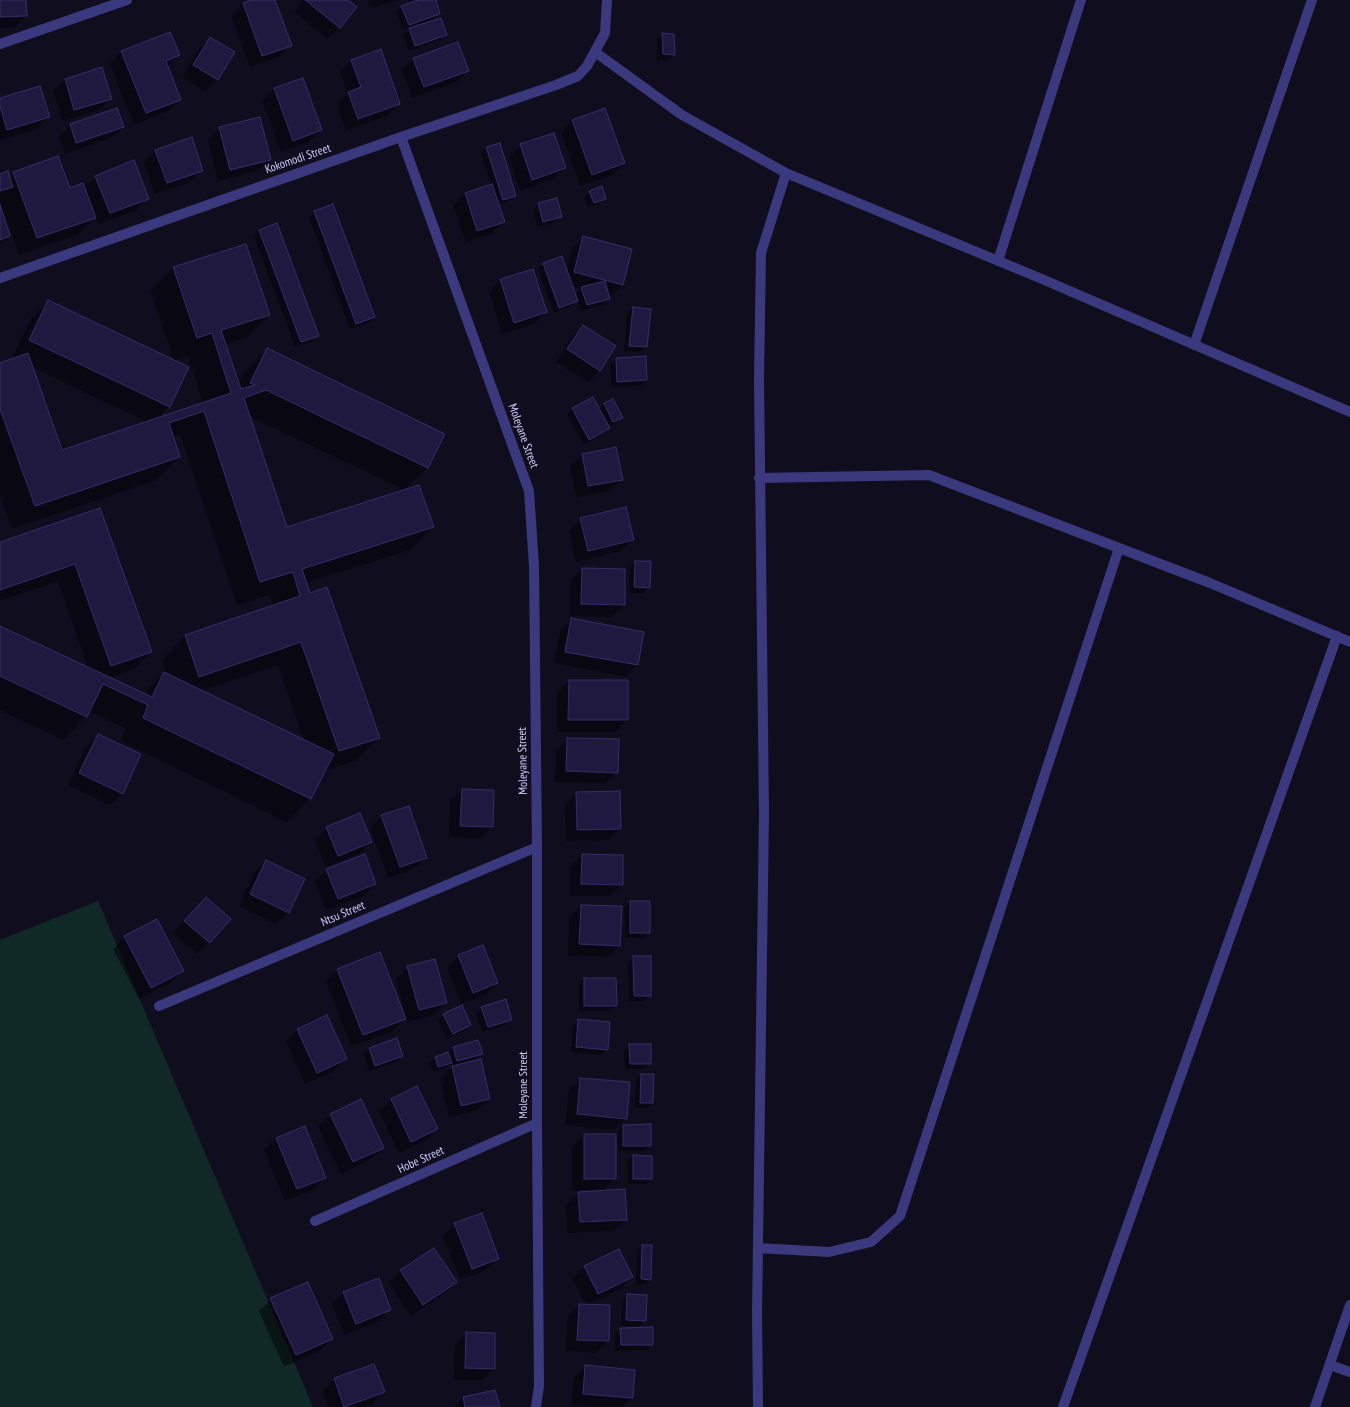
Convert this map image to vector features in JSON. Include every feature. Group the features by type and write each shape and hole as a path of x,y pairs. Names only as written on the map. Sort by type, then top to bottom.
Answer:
{"street":[{"path":"0,44 127,0"},
{"name":"Kokomodi Street","path":"0,278 402,137 556,85 578,76 588,66 605,33 608,0"},
{"path":"998,261 1082,0"},
{"path":"1194,345 1312,0"},
{"path":"595,52 682,115 786,173 998,261 1350,412"},
{"name":"Moleyane Street","path":"402,137 529,491 534,566 539,1386 536,1407"},
{"path":"758,1407 758,1248 764,812 759,379 761,253 786,173"},
{"path":"760,478 929,475 1210,583 1350,642"},
{"path":"758,1248 829,1252 871,1242 900,1216 1119,548"},
{"path":"1063,1407 1336,636"},
{"name":"Ntsu Street","path":"159,1006 536,847"},
{"name":"Hobe Street","path":"316,1220 537,1123"},
{"path":"1315,1407 1350,1305"},
{"path":"1330,1365 1350,1372"}],"green space":[{"path":"98,901 313,1407 0,1407 0,940"}],"building":[{"path":"0,0 26,0 27,16 0,17"},
{"path":"251,0 275,0 292,46 262,56 243,3"},
{"path":"305,0 348,0 357,7 340,28"},
{"path":"418,0 436,0 440,14 409,25 401,6"},
{"path":"441,18 447,35 415,46 409,28"},
{"path":"170,32 180,55 166,61 181,100 146,113 121,51"},
{"path":"662,33 674,34 675,55 663,54"},
{"path":"210,37 235,52 218,80 193,65"},
{"path":"458,42 469,71 424,87 413,58"},
{"path":"381,49 400,104 358,119 348,92 361,87 351,60"},
{"path":"102,67 112,99 74,110 65,79"},
{"path":"303,78 322,130 293,141 274,88"},
{"path":"40,86 50,117 7,130 0,106 0,98"},
{"path":"117,108 124,127 76,143 70,124"},
{"path":"605,108 625,163 592,175 572,120"},
{"path":"260,117 271,160 230,170 219,127"},
{"path":"554,133 566,168 532,180 520,144"},
{"path":"192,137 203,171 167,183 155,150"},
{"path":"500,143 516,196 503,200 486,147"},
{"path":"58,156 70,188 83,183 96,218 37,238 13,172"},
{"path":"134,160 149,199 110,213 95,176"},
{"path":"8,171 13,187 0,191 0,174"},
{"path":"492,184 505,222 477,231 465,193"},
{"path":"602,186 606,199 594,203 589,191"},
{"path":"557,198 562,217 543,222 538,203"},
{"path":"333,204 375,317 356,324 314,211"},
{"path":"0,205 10,236 0,240"},
{"path":"277,223 319,336 301,342 259,230"},
{"path":"583,236 632,249 623,285 574,272"},
{"path":"246,244 270,315 221,330 241,389 255,385 250,383 267,348 445,434 428,468 266,390 244,398 287,527 419,485 434,527 302,569 310,593 327,587 380,738 339,751 301,642 199,677 185,635 300,596 293,572 260,582 204,411 169,423 180,457 35,506 0,409 0,363 28,353 62,450 231,393 212,333 197,338 173,267"},
{"path":"562,256 578,301 559,308 543,263"},
{"path":"533,269 547,312 514,323 500,279"},
{"path":"605,281 610,299 587,305 581,287"},
{"path":"48,300 189,367 170,407 29,340"},
{"path":"633,307 651,309 647,347 629,346"},
{"path":"583,325 616,346 600,371 567,349"},
{"path":"646,356 647,380 617,382 616,358"},
{"path":"593,397 610,428 589,440 572,408"},
{"path":"613,399 623,418 613,422 604,403"},
{"path":"616,447 623,480 588,486 582,454"},
{"path":"626,507 634,540 588,551 580,518"},
{"path":"100,508 152,652 111,666 75,564 0,590 0,542"},
{"path":"635,561 651,561 650,588 634,587"},
{"path":"582,568 625,569 625,605 581,604"},
{"path":"571,618 644,632 638,665 565,652"},
{"path":"0,626 152,697 164,672 334,754 311,799 143,718 148,705 103,684 87,717 0,676"},
{"path":"569,680 628,680 628,720 568,720"},
{"path":"98,734 141,754 123,794 79,773"},
{"path":"567,738 619,739 618,773 566,771"},
{"path":"462,789 494,790 493,827 460,826"},
{"path":"620,791 621,829 577,830 576,792"},
{"path":"409,806 427,858 400,867 381,815"},
{"path":"360,813 372,842 338,856 326,827"},
{"path":"365,854 376,884 338,899 326,869"},
{"path":"582,854 623,855 623,885 581,884"},
{"path":"266,860 305,879 289,913 250,894"},
{"path":"206,897 231,919 210,943 184,921"},
{"path":"630,901 650,901 650,933 630,933"},
{"path":"581,905 622,906 620,946 579,944"},
{"path":"157,919 184,971 151,988 124,936"},
{"path":"483,945 498,983 473,993 458,955"},
{"path":"380,952 406,1019 363,1035 337,969"},
{"path":"633,956 651,956 651,996 634,996"},
{"path":"435,959 447,1003 419,1010 407,966"},
{"path":"584,978 616,978 617,1006 584,1006"},
{"path":"506,999 512,1020 488,1027 481,1007"},
{"path":"462,1005 471,1025 453,1034 443,1014"},
{"path":"327,1015 347,1059 317,1073 297,1029"},
{"path":"578,1019 610,1022 608,1050 576,1047"},
{"path":"397,1038 403,1056 375,1066 369,1048"},
{"path":"478,1040 483,1054 457,1061 453,1047"},
{"path":"629,1044 651,1044 651,1064 630,1064"},
{"path":"448,1052 452,1063 438,1067 435,1057"},
{"path":"481,1059 490,1099 461,1106 452,1066"},
{"path":"641,1074 654,1074 653,1103 640,1103"},
{"path":"580,1078 630,1082 627,1119 577,1114"},
{"path":"417,1086 438,1129 411,1142 391,1099"},
{"path":"361,1099 384,1148 353,1162 330,1114"},
{"path":"651,1124 651,1146 623,1146 623,1125"},
{"path":"305,1126 326,1178 297,1189 276,1138"},
{"path":"584,1134 616,1134 616,1179 584,1179"},
{"path":"633,1155 652,1156 652,1179 633,1179"},
{"path":"625,1189 627,1220 580,1222 578,1192"},
{"path":"482,1213 499,1259 472,1269 454,1223"},
{"path":"642,1245 652,1245 651,1280 641,1279"},
{"path":"434,1248 457,1282 423,1305 400,1270"},
{"path":"619,1249 633,1277 598,1294 584,1266"},
{"path":"379,1278 391,1310 356,1324 343,1292"},
{"path":"308,1282 333,1339 296,1355 270,1298"},
{"path":"627,1294 647,1295 646,1321 626,1320"},
{"path":"579,1304 610,1305 609,1341 577,1340"},
{"path":"653,1327 653,1345 621,1345 620,1328"},
{"path":"466,1332 495,1333 495,1369 465,1368"},
{"path":"374,1364 385,1392 344,1407 334,1378"},
{"path":"585,1365 635,1370 633,1398 583,1394"},
{"path":"495,1390 500,1407 465,1407 463,1397"}]}
